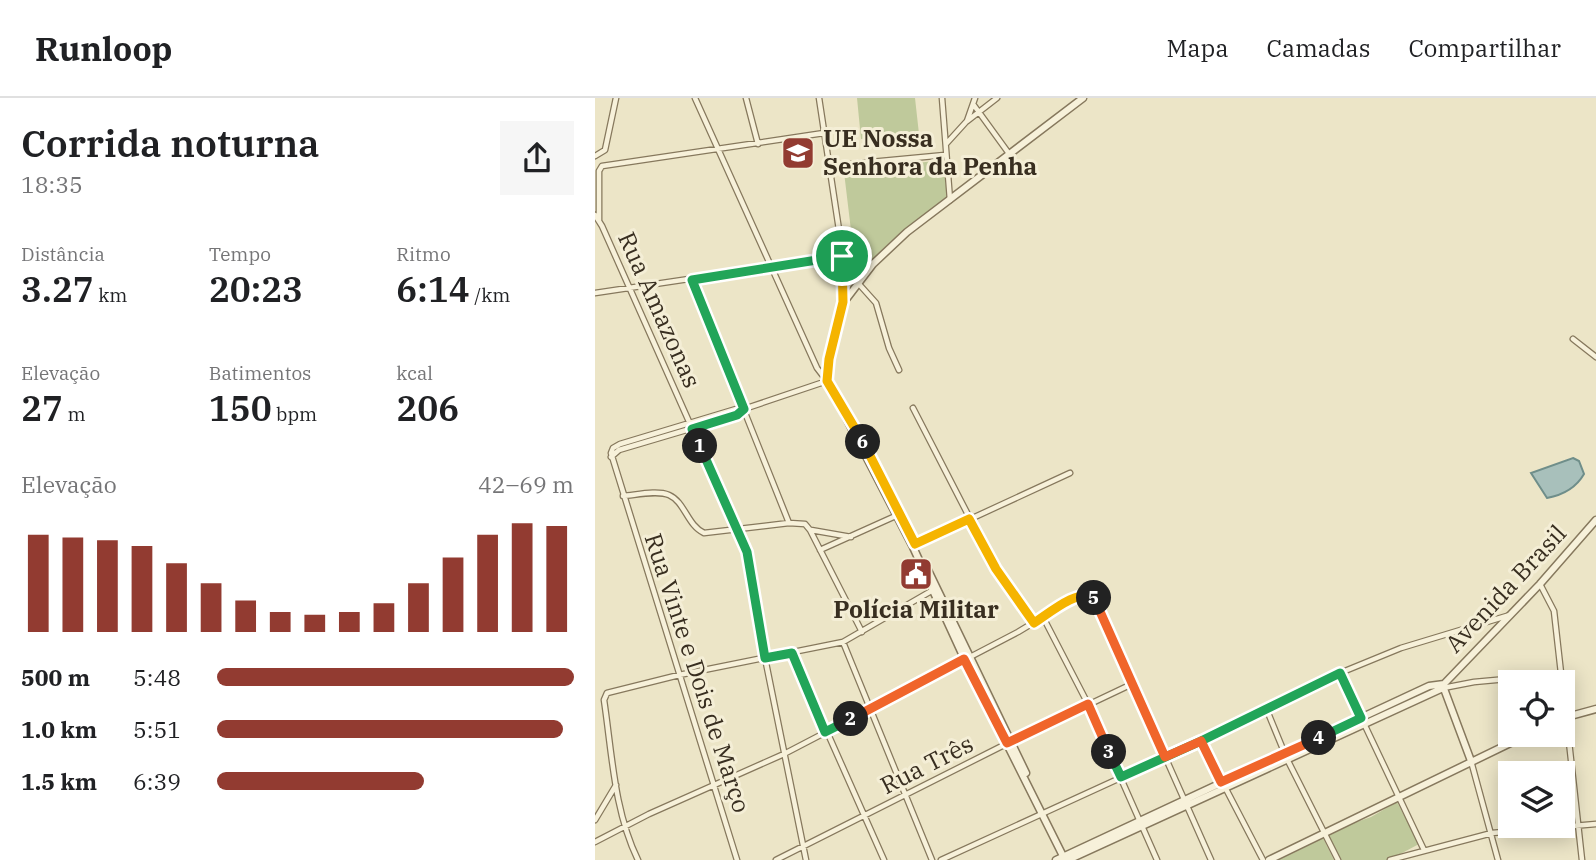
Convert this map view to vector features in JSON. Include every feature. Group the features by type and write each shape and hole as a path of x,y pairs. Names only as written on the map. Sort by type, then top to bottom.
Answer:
{"street":[{"path":"595,156 605,150 616,98"},
{"path":"695,98 813,359 864,444 1063,859 1222,784 1446,686 1498,681"},
{"path":"746,98 758,144"},
{"path":"819,98 842,256 843,302 829,358 827,381"},
{"path":"941,98 950,200"},
{"path":"945,145 967,122 997,98"},
{"path":"1070,98 1075,105"},
{"path":"843,302 887,248 1083,98"},
{"path":"967,122 974,101"},
{"path":"974,101 1010,155"},
{"path":"597,218 599,171 602,166 824,133"},
{"path":"828,166 945,155"},
{"name":"Rua Amazonas","path":"597,218 747,552 765,658 806,860"},
{"path":"595,293 842,256"},
{"path":"692,280 789,523"},
{"path":"858,283 876,303 889,348 899,370"},
{"path":"1573,339 1596,357"},
{"path":"813,359 829,358"},
{"path":"691,427 737,415 744,409 827,381"},
{"path":"913,408 996,569 1034,623"},
{"name":"Rua Vinte e Dois de Março","path":"691,427 624,448 612,455 737,860"},
{"path":"913,545 1070,473"},
{"path":"623,496 665,494 678,501 697,529 712,533 789,523 805,524 862,632"},
{"path":"820,550 898,515"},
{"name":"Avenida Brasil","path":"1446,686 1596,520"},
{"path":"810,530 852,537"},
{"path":"1540,584 1554,611 1561,670"},
{"path":"638,860 625,828 604,700 606,694 679,675 843,642 934,589"},
{"path":"595,842 649,814 784,754 1034,623 1078,596 1087,594 1094,597 1211,860"},
{"path":"941,860 1201,741 1340,673 1401,648 1511,615"},
{"path":"1043,617 1088,704 1157,860"},
{"path":"843,642 932,860"},
{"path":"792,653 884,860"},
{"path":"1340,673 1424,850"},
{"name":"Rua Três","path":"776,860 1009,742 1132,684"},
{"path":"1446,686 1499,860"},
{"path":"1266,708 1286,756 1338,860"},
{"path":"1575,715 1596,709"},
{"path":"1201,741 1263,860"},
{"path":"1269,860 1501,747"},
{"path":"1568,747 1582,860"},
{"path":"595,820 617,786"},
{"path":"1390,860 1492,833 1596,824"}],"green space":[{"path":"857,98 915,98 919,134 861,139"},
{"path":"942,160 948,198 890,242 859,276 856,272 844,172"},
{"path":"1397,802 1419,844 1389,860 1338,860 1323,834 1371,817"},
{"path":"1323,838 1334,860 1278,860"}],"water":[{"path":"1573,458 1579,461 1584,474 1569,490 1547,498 1531,473"}],"place":[{"name":"UE Nossa Senhora da Penha","path":"798,153"},
{"name":"Polícia Militar","path":"916,574"}],"route":[{"path":"842,256 692,280 744,409 737,415 692,429 747,552 765,658 792,653 825,732 964,659 1007,743 1088,704 1121,777 1201,741 1340,673 1361,718 1221,782 1201,741 1165,757 1092,595 1078,596 1034,623 1016,601 969,519 915,544 876,467 827,381 829,359 844,295 842,256"}]}
